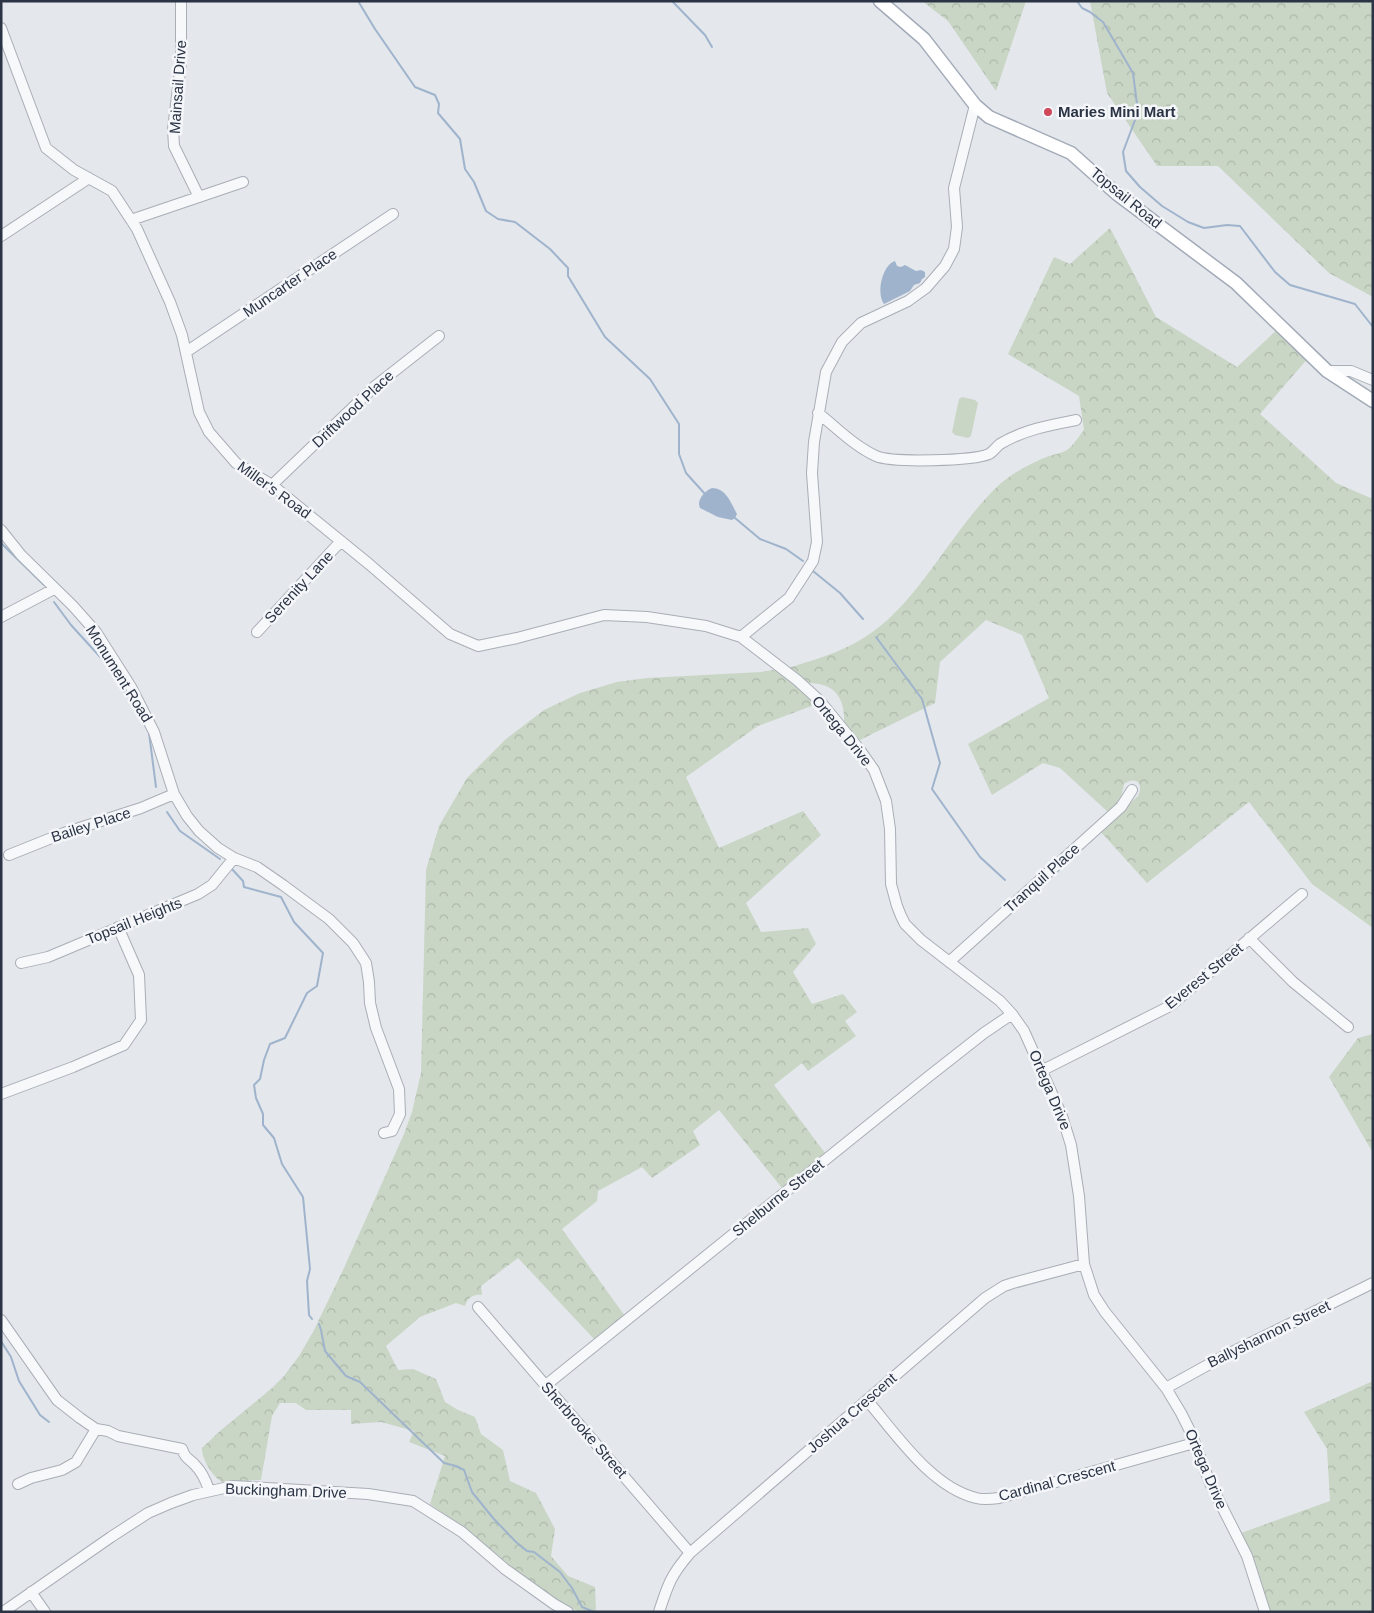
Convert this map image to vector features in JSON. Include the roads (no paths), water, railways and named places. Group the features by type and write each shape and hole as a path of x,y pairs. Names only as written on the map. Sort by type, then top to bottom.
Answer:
{"main road":[{"name":"Topsail Road","path":"880,1 924,39 974,105 989,117 1071,153 1117,194 1236,282 1327,371 1373,401"}],"street":[{"name":"Mainsail Drive","path":"181,1 181,63 173,129 174,146 199,197"},
{"name":"Miller's Road","path":"1,28 46,148 74,170 112,191 137,229 170,302 182,335 200,412 209,432 236,463 272,485 450,634 478,646 517,638 604,615 647,616 669,619 706,626 740,637"},
{"path":"740,637 789,598 813,562 817,542 812,473 814,442 826,372 842,342 861,322 908,301 926,288 945,266 954,249 957,227 954,188 974,105"},
{"path":"1,236 88,178"},
{"path":"131,220 243,182"},
{"name":"Muncarter Place","path":"186,352 393,214"},
{"name":"Driftwood Place","path":"272,485 374,387 439,336"},
{"path":"1327,371 1350,371 1373,380"},
{"path":"818,413 876,457 892,459 972,458 990,454 1000,444 1035,429 1076,420"},
{"name":"Monument Road","path":"1,530 20,555 73,606 96,632 131,687 154,732 174,794 187,816 199,831 218,848 234,858 258,867 329,920 353,943 366,964 370,1003 376,1028 399,1089 400,1114 392,1131 384,1132"},
{"name":"Serenity Lane","path":"257,632 341,541"},
{"path":"1,617 54,588"},
{"name":"Ortega Drive","path":"740,637 763,652 808,690 870,763 881,785 888,810 890,873 893,894 905,924 949,962 1000,1001 1024,1031 1062,1116 1071,1145 1078,1187 1084,1264 1090,1286 1098,1303 1166,1388 1181,1412 1210,1483 1247,1556 1265,1612"},
{"name":"Tranquil Place","path":"949,962 1121,807 1132,790"},
{"name":"Bailey Place","path":"9,855 64,833 138,809 174,794"},
{"name":"Topsail Heights","path":"21,963 48,957 203,892 212,885 234,858"},
{"name":"Everest Street","path":"1043,1070 1165,1009 1302,894"},
{"path":"1,1094 73,1068 124,1046 141,1020 141,1007 139,975 118,927"},
{"path":"1249,938 1292,982 1348,1027"},
{"name":"Shelburne Street","path":"546,1386 928,1077 984,1033 1012,1014"},
{"name":"Joshua Crescent","path":"659,1612 674,1572 690,1553 985,1298 1013,1283 1084,1264"},
{"name":"Ballyshannon Street","path":"1166,1388 1224,1356 1373,1283"},
{"name":"Sherbrooke Street","path":"478,1307 690,1553"},
{"path":"1,1320 57,1400 96,1429 134,1440 182,1449 185,1457 195,1464 203,1476 209,1490"},
{"name":"Cardinal Crescent","path":"867,1400 924,1466 955,1489 976,1498 999,1498 1194,1443"},
{"path":"18,1484 31,1478 62,1470 76,1462 96,1429"},
{"name":"Buckingham Drive","path":"3,1612 144,1516 182,1498 209,1490 233,1486 368,1494 413,1501 462,1532 505,1569 568,1612"},
{"path":"31,1592 45,1612"}],"water":[{"path":"895,261 897,266 905,265 916,271 921,270 925,272 925,277 920,283 914,285 910,291 884,304 881,294 882,280 887,268"},
{"path":"712,488 721,491 728,497 737,514 735,518 732,520 718,517 700,508 699,502 702,496"}],"waterway":[{"path":"358,1 415,87 435,95 439,104 438,113 460,139 465,169 474,182 486,211 498,219 515,222 550,249 568,268 568,276 605,337 650,379 679,424 679,454 686,473 705,494"},
{"path":"672,1 705,35 712,47"},
{"path":"1077,1 1082,8 1103,22 1133,73 1138,112 1123,152 1126,171 1140,187 1162,206 1188,222 1204,228 1227,225 1240,226 1275,272 1290,285 1355,304 1373,327"},
{"path":"735,518 760,539 786,549 803,561"},
{"path":"1,543 44,585"},
{"path":"813,571 840,593 863,619"},
{"path":"54,602 71,625 122,681 124,691 140,716"},
{"path":"876,637 922,699 940,763 932,789 980,857 1005,880"},
{"path":"149,733 156,787"},
{"path":"167,812 180,831 220,859"},
{"path":"231,868 243,881 244,887 281,897 294,922 323,953 317,986 307,993 285,1038 270,1044 260,1079 254,1085 256,1098 263,1114 263,1125 274,1138 282,1164 303,1197 310,1269 307,1281 309,1315 312,1319"},
{"path":"319,1324 325,1351 346,1376 360,1382 444,1463 464,1470 472,1492 493,1518 527,1551 534,1552 560,1572 572,1588 582,1607 594,1612"},
{"path":"1,1341 11,1357 19,1381 40,1415 49,1422"}],"place":[{"name":"Maries Mini Mart","path":"1048,112"}]}
